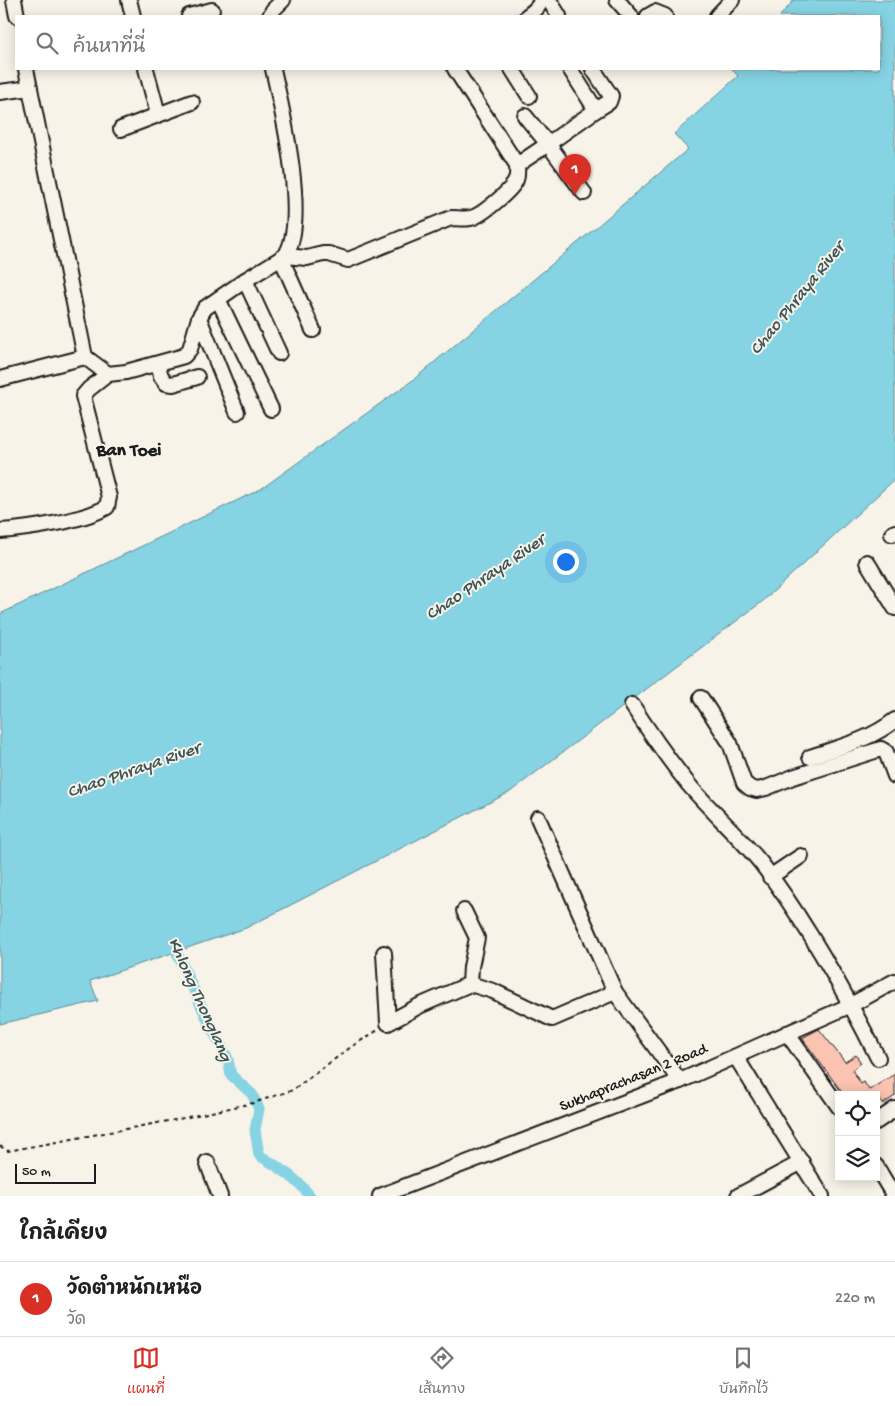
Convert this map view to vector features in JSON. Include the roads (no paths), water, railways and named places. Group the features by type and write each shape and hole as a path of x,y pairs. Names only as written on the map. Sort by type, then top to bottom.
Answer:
{"street":[{"path":"14,0 16,15"},
{"path":"129,0 133,15"},
{"path":"270,15 284,0"},
{"path":"532,15 541,0"},
{"path":"549,0 558,15"},
{"path":"617,0 630,15"},
{"path":"718,15 732,0"},
{"path":"194,15 212,10"},
{"path":"650,15 655,12 662,15"},
{"path":"26,70 85,357 108,374"},
{"path":"146,70 158,114"},
{"path":"0,532 23,530 57,523 106,507 109,497 108,490 84,396 89,389 108,374 126,372 184,356 190,349 199,318 206,308 245,280 283,257 292,242 294,219 290,154 272,70"},
{"path":"283,257 307,258 329,254 348,260 451,218 466,219 475,216 487,209 513,185 516,180 517,164 455,70"},
{"path":"513,70 529,96"},
{"path":"571,70 596,110"},
{"path":"578,81 592,70"},
{"path":"517,164 609,102 611,99 609,91 594,70"},
{"path":"0,92 30,88"},
{"path":"121,129 192,102"},
{"path":"525,116 584,194"},
{"path":"283,257 313,330"},
{"path":"245,280 279,353"},
{"path":"218,299 271,409"},
{"path":"199,318 238,412"},
{"path":"0,379 85,357"},
{"path":"157,364 161,376 166,383 173,384 197,377"},
{"path":"867,562 895,608"},
{"path":"701,698 730,743 744,782 750,788 757,790 766,788 793,777 881,750 886,752 895,776"},
{"path":"632,705 656,742 690,786 760,863 810,933 851,1005 878,1058"},
{"path":"810,757 858,742 885,728 895,720"},
{"path":"538,818 615,992 680,1081"},
{"path":"770,877 801,856"},
{"path":"464,911 477,938 471,967 470,984"},
{"path":"384,953 388,1023 419,1006 470,984 492,991 552,1019 615,992"},
{"name":"Sukhaprachasan 2 Road","path":"380,1196 395,1193 680,1081 851,1005 895,981"},
{"path":"787,1033 835,1100"},
{"path":"736,1056 822,1196"},
{"path":"880,1119 895,1109"},
{"path":"206,1162 220,1196"},
{"path":"738,1196 802,1162"},
{"path":"880,1173 894,1196"}],"water":[{"name":"Chao Phraya River","path":"794,0 895,0 895,479 763,601 510,792 246,928 90,981 98,1001 0,1024 0,614 261,489 413,380 688,149 674,134 738,76 733,70 880,70 880,15 781,15"}],"waterway":[{"name":"Khlong Thonglang","path":"170,938 210,1025 228,1059 231,1075 252,1094 259,1109 255,1130 259,1155 293,1178 310,1196"}],"place":[{"name":"วัดตำหนักเหนือ","path":"575,195"}],"district":[{"name":"Ban Toei","path":"129,451"}]}
